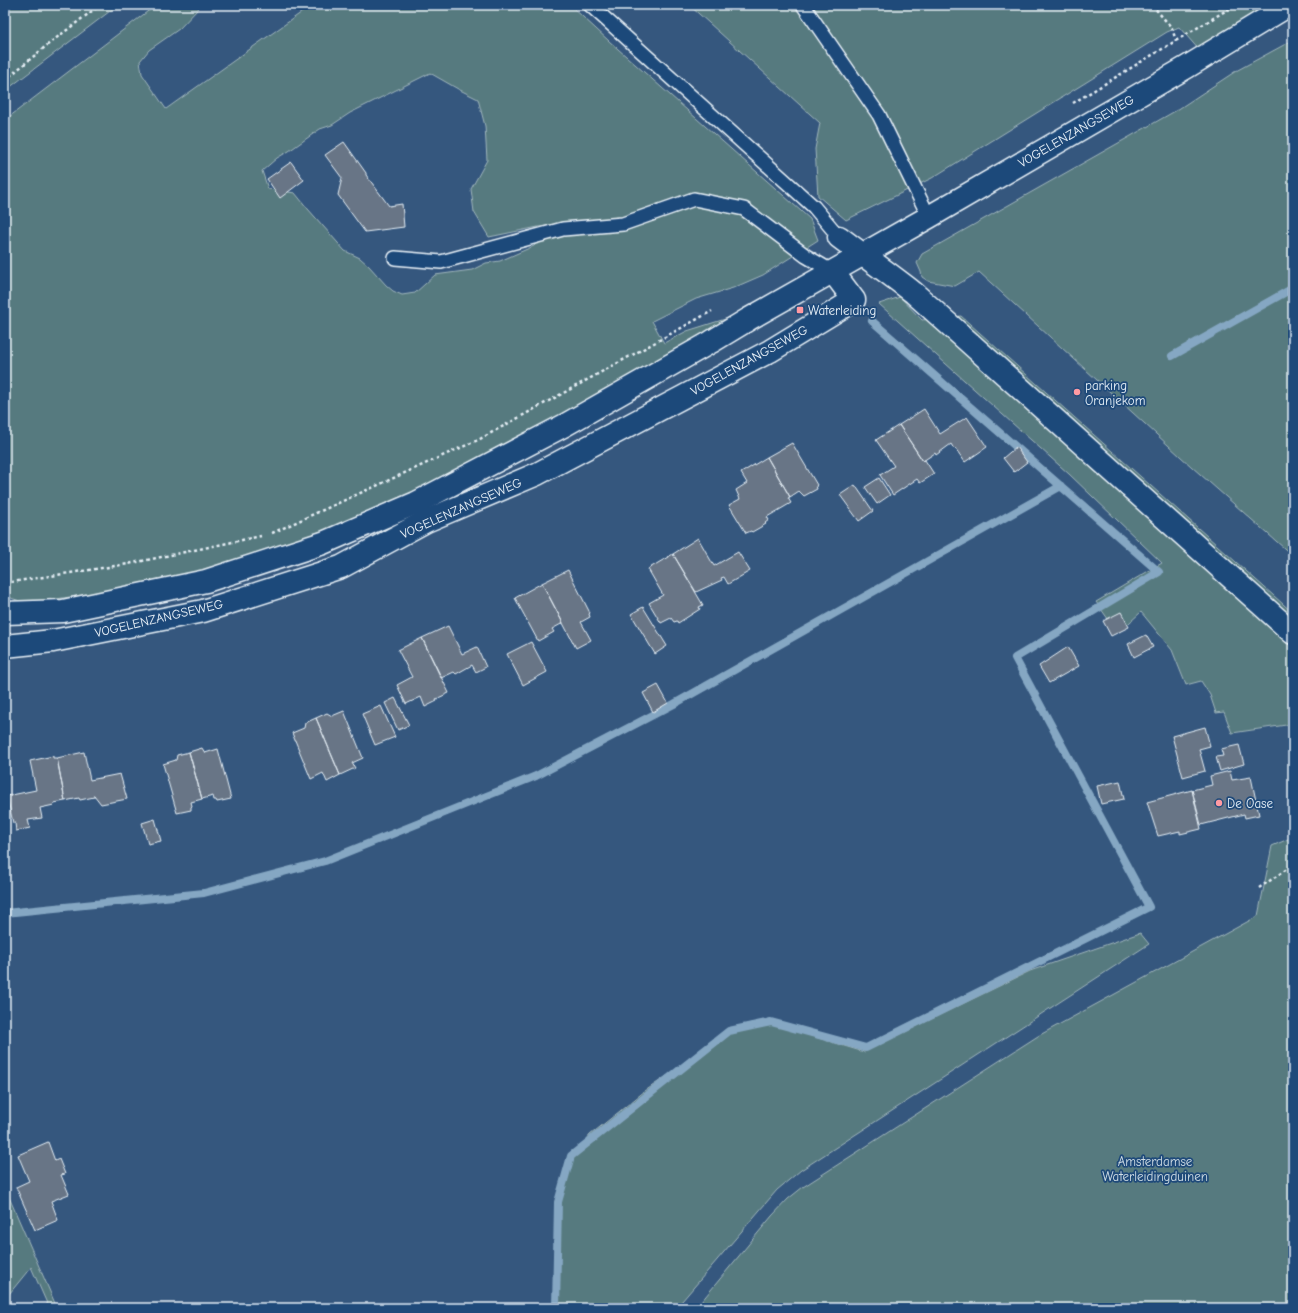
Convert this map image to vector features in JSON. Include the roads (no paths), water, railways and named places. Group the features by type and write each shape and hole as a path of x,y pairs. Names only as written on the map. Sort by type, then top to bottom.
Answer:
{"street":[{"name":"VOGELENZANGSEWEG","path":"5,646 53,641 203,611 341,567 421,512 565,426 1187,67 1289,5"},
{"path":"839,236 862,255 892,275 914,293 1293,633"},
{"name":"VOGELENZANGSEWEG","path":"5,613 63,611 206,582 537,474 770,351 854,300 833,272"}],"lane":[{"path":"590,5 814,207 839,236"},
{"path":"803,5 879,115 929,217"},
{"path":"395,258 441,262 563,229 623,224 694,199 744,209 806,256 833,272"}],"waterway":[{"path":"1172,356 1293,288"},
{"path":"556,1308 558,1202 571,1156 729,1031 771,1022 866,1048 1149,907 1015,658 1159,572 872,321"},
{"path":"5,913 204,893 325,861 536,776 674,704 1061,486"}],"place":[{"name":"Waterleiding","path":"800,310"},
{"name":"parking Oranjekom","path":"1077,392"},
{"name":"De Oase","path":"1219,803"}],"park label":[{"name":"Amsterdamse Waterleidingduinen","path":"1155,1168"}]}
